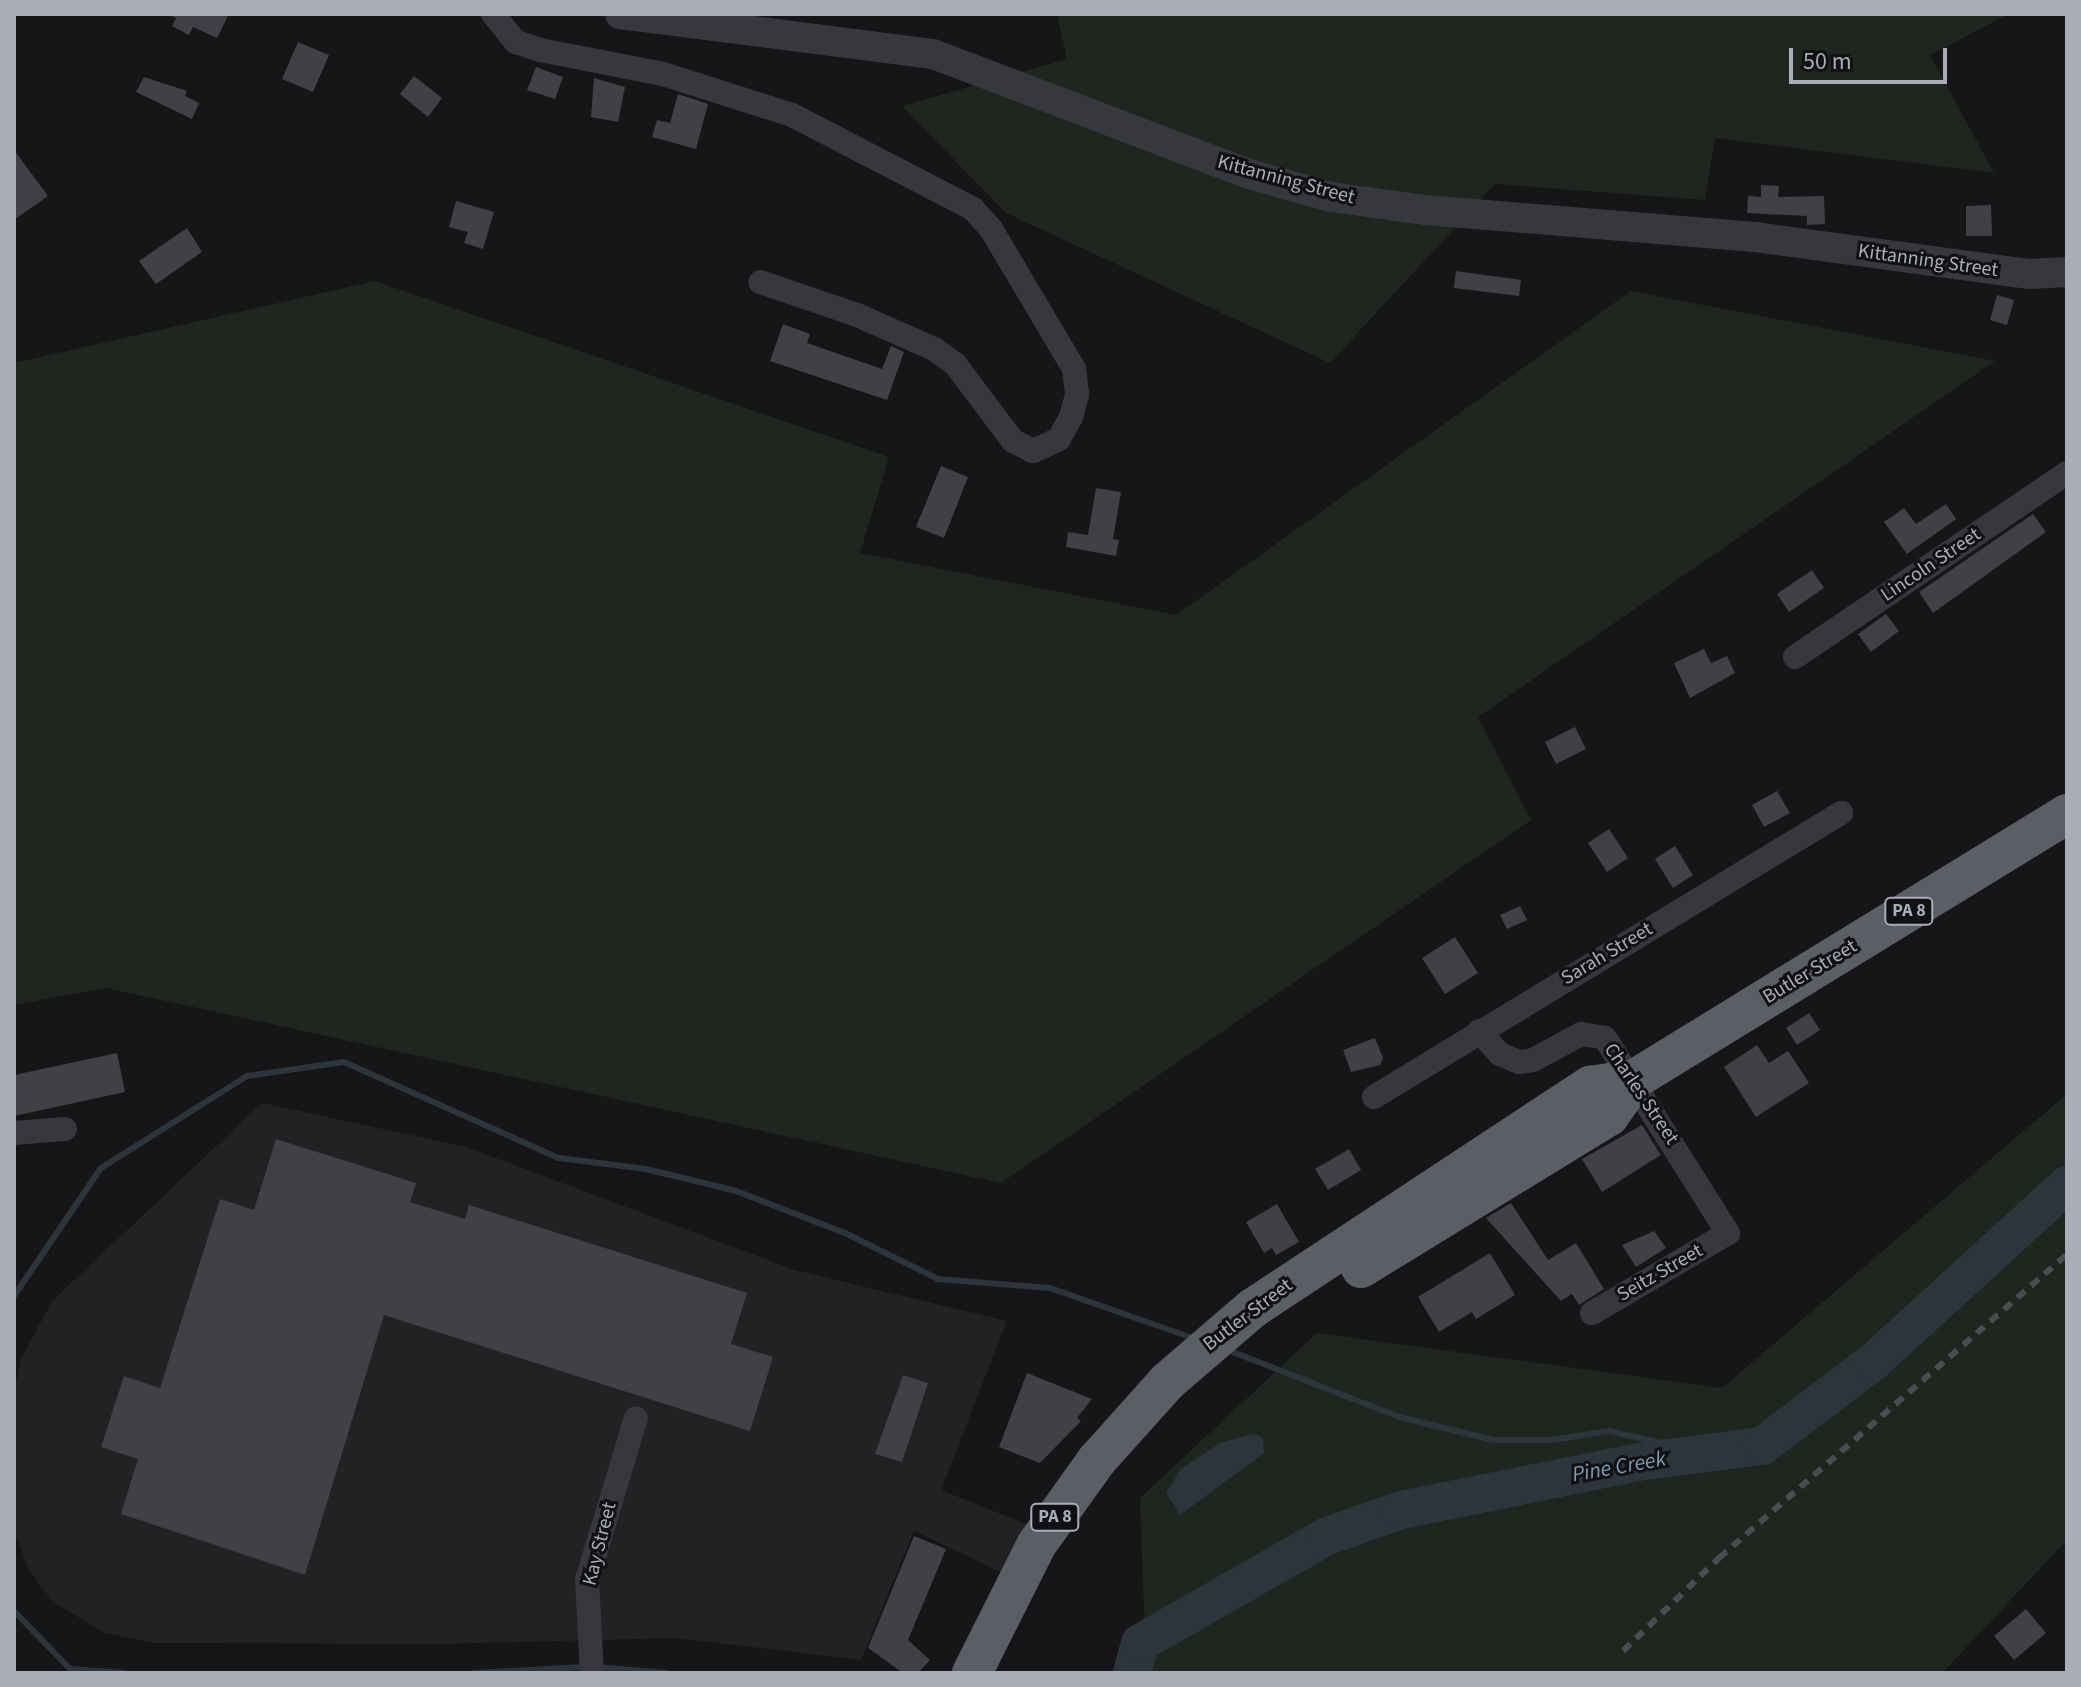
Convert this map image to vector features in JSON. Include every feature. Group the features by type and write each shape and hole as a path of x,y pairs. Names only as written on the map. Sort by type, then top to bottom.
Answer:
{"highway":[{"name":"Butler Street","path":"972,1673 1002,1607 1054,1518 1097,1460 1268,1313 1590,1086 1635,1079 2067,814"},
{"name":"Butler Street","path":"1002,1673 1033,1603 1090,1512 1182,1386"}],"street":[{"path":"493,14 516,42 540,50 663,74 792,115 973,209 991,229 1074,369 1077,395 1071,417 1059,439 1047,449 1033,451 1013,441 955,364 934,349 760,282"},
{"name":"Kittanning Street","path":"620,14 933,54 1249,174 1331,197 1426,210 1755,237 2030,274 2067,272"},
{"name":"Lincoln Street","path":"1795,657 2067,473"},
{"name":"Sarah Street","path":"1374,1097 1841,813"},
{"name":"Charles Street","path":"1479,1031 1500,1054 1519,1062 1533,1060 1581,1034 1598,1035 1613,1047 1728,1233"},
{"path":"14,1133 65,1129"},
{"name":"Seitz Street","path":"1592,1313 1728,1233"},
{"name":"Kay Street","path":"592,1673 587,1593 590,1565 636,1418"}],"shaded area":[{"path":"1057,14 2009,14 1930,55 1994,173 1715,138 1705,200 1495,184 1330,363 1006,213 902,106 1067,59"},
{"path":"375,281 889,457 860,553 1176,615 1631,291 1995,361 1478,717 1531,820 1001,1183 106,988 14,1005 14,363"},
{"path":"2067,1094 2067,1540 1942,1673 1146,1673 1140,1498 1317,1333 1722,1388"},
{"path":"262,1103 466,1147 795,1270 1007,1321 941,1490 1031,1526 1003,1573 914,1531 861,1660 677,1638 441,1644 153,1643 105,1633 53,1602 29,1570 14,1531 14,1393 21,1359 52,1301"},
{"path":"1254,1434 1263,1438 1264,1453 1180,1515 1166,1493 1181,1469 1220,1443"}],"building":[{"path":"169,14 229,14 217,38 193,27 189,35 172,26 176,18"},
{"path":"298,42 329,55 313,92 282,79"},
{"path":"536,67 563,77 555,99 527,90"},
{"path":"414,76 442,98 428,117 400,94"},
{"path":"144,77 187,91 185,96 199,103 192,119 136,92"},
{"path":"594,78 625,87 618,122 591,117"},
{"path":"678,94 708,104 696,149 652,137 657,120 670,123"},
{"path":"14,150 48,196 14,220"},
{"path":"1761,185 1779,186 1778,197 1824,196 1825,224 1807,225 1807,216 1747,213 1748,196 1761,197"},
{"path":"456,201 494,212 483,249 464,243 468,232 449,227"},
{"path":"1991,205 1992,236 1966,236 1966,206"},
{"path":"187,228 202,252 156,284 139,261"},
{"path":"1456,271 1521,280 1519,296 1454,288"},
{"path":"1997,295 2014,300 2007,325 1990,320"},
{"path":"783,324 810,334 807,343 882,369 891,346 904,352 887,400 770,361"},
{"path":"941,466 968,477 944,538 916,527"},
{"path":"1096,488 1121,492 1113,539 1119,540 1116,556 1066,547 1068,532 1088,535"},
{"path":"1946,504 1956,519 1907,554 1884,522 1904,508 1916,524"},
{"path":"2033,514 2046,532 1933,613 1919,592"},
{"path":"1812,570 1824,588 1789,612 1777,594"},
{"path":"1886,614 1899,631 1871,652 1858,634"},
{"path":"1704,649 1711,663 1727,656 1735,673 1690,698 1674,663"},
{"path":"1575,727 1586,749 1556,764 1545,742"},
{"path":"1777,791 1790,813 1764,827 1752,805"},
{"path":"1609,829 1628,858 1607,872 1588,843"},
{"path":"1675,846 1693,875 1673,888 1655,859"},
{"path":"1520,906 1527,920 1507,929 1500,915"},
{"path":"1455,937 1478,973 1445,994 1422,958"},
{"path":"1809,1013 1820,1030 1797,1045 1786,1028"},
{"path":"1375,1038 1383,1058 1380,1065 1351,1072 1343,1050"},
{"path":"1757,1045 1769,1063 1788,1051 1809,1083 1756,1117 1724,1067"},
{"path":"117,1053 125,1092 14,1116 14,1075"},
{"path":"1642,1125 1661,1155 1602,1192 1582,1159"},
{"path":"276,1139 416,1183 410,1202 465,1219 469,1205 747,1293 731,1344 773,1357 750,1431 384,1315 305,1575 121,1514 138,1459 101,1447 124,1376 160,1388 220,1199 254,1210"},
{"path":"1349,1149 1361,1170 1328,1190 1315,1169"},
{"path":"1511,1203 1548,1260 1576,1243 1604,1289 1579,1305 1572,1294 1561,1301 1486,1218"},
{"path":"1277,1204 1299,1242 1276,1255 1272,1248 1264,1253 1246,1222"},
{"path":"1654,1231 1666,1248 1636,1267 1622,1245"},
{"path":"1490,1253 1515,1295 1476,1319 1472,1312 1439,1332 1418,1297"},
{"path":"1027,1373 1092,1399 1077,1418 1081,1421 1040,1463 999,1447"},
{"path":"903,1375 928,1383 902,1462 875,1454"},
{"path":"914,1536 946,1549 908,1640 930,1660 918,1673 903,1673 868,1648"},
{"path":"2026,1609 2046,1633 2014,1660 1994,1636"}],"waterway":[{"path":"14,1296 101,1168 247,1076 344,1062 559,1158 646,1169 736,1191 845,1233 938,1279 1050,1288 1196,1339"},
{"name":"Pine Creek","path":"1132,1673 1140,1643 1325,1537 1401,1510 1638,1462 1762,1446 1873,1362 2067,1185"},
{"path":"1225,1349 1399,1417 1493,1440 1552,1440 1609,1431 1705,1453"},
{"path":"14,1611 70,1669 125,1673"},
{"path":"474,1673 584,1667"},
{"path":"595,1667 667,1673"}],"railway":[{"path":"1623,1651 1719,1558 2067,1254"}]}
